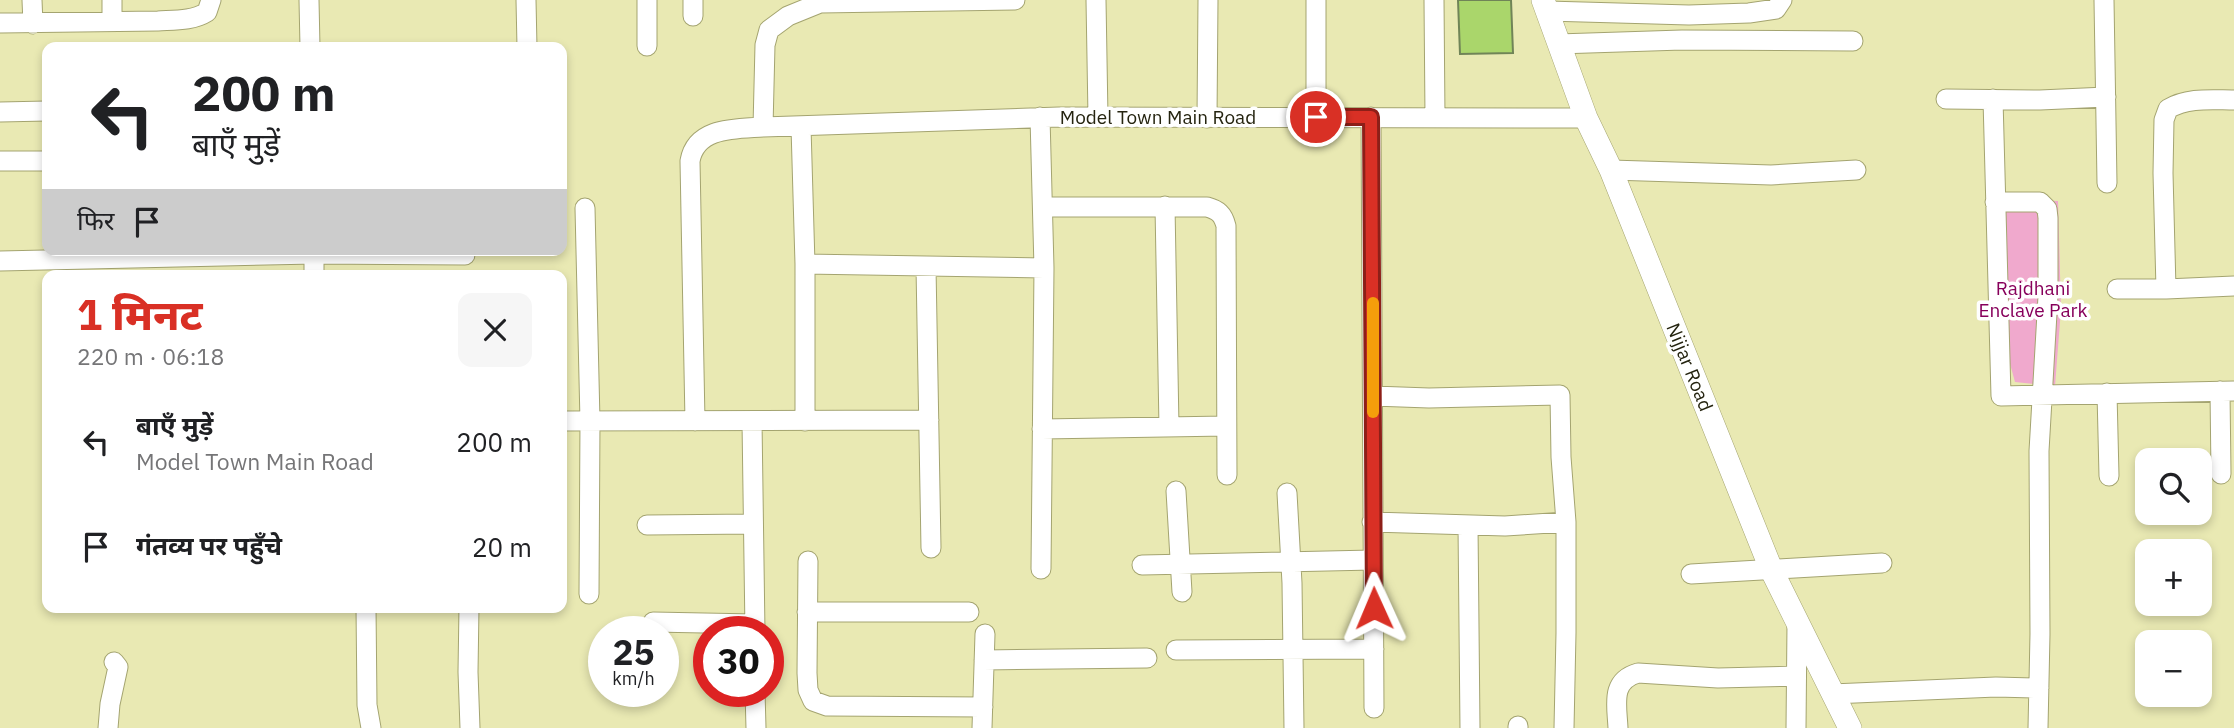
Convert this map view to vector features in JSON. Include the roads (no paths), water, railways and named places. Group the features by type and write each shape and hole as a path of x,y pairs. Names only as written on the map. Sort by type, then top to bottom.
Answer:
{"street":[{"path":"32,0 33,24"},
{"path":"112,0 112,22"},
{"path":"0,23 158,21 200,17 207,12 211,0"},
{"path":"309,0 310,42"},
{"path":"526,0 527,42"},
{"path":"647,0 647,46"},
{"path":"763,127 765,46 769,30 788,16 820,3 1015,0"},
{"path":"1097,0 1098,117"},
{"path":"1207,117 1208,0"},
{"path":"1316,0 1316,117"},
{"path":"1434,0 1435,117"},
{"path":"1545,5 1689,15 1749,13 1776,9 1782,0"},
{"path":"2104,0 2107,183"},
{"name":"Nijjar Road","path":"1545,5 1586,118 1611,170 1771,569 1850,728"},
{"path":"1558,44 1682,40 1853,41"},
{"path":"1946,99 2106,97"},
{"path":"1993,100 2001,396 2227,391 2221,474"},
{"path":"2166,289 2164,120 2168,109 2179,102 2234,100"},
{"path":"0,111 42,111"},
{"path":"1040,117 1044,268 1041,569"},
{"name":"Model Town Main Road","path":"695,421 690,161 699,140 708,135 730,129 763,127 1040,117 1586,118"},
{"path":"1371,117 1374,708"},
{"path":"801,127 805,264 805,421"},
{"path":"0,162 42,161"},
{"path":"1611,170 1770,175 1856,170"},
{"path":"1995,202 2040,202 2046,209 2048,218 2048,296 2039,450 2038,728"},
{"path":"1043,206 1207,207 1215,209 1224,218 1227,475"},
{"path":"1165,206 1169,427"},
{"path":"585,208 590,421 589,594"},
{"path":"0,261 48,267 108,266 210,256"},
{"path":"805,264 1044,268"},
{"path":"926,267 931,548"},
{"path":"2117,289 2234,286"},
{"path":"2107,393 2109,476"},
{"path":"1373,396 1429,398 1560,395 1566,522 1564,728"},
{"path":"567,421 929,420"},
{"path":"752,421 755,616"},
{"path":"1042,429 1226,426"},
{"path":"1176,491 1182,592"},
{"path":"1287,493 1294,728"},
{"path":"1372,522 1505,526 1566,522"},
{"path":"646,524 753,524"},
{"path":"1468,525 1470,728"},
{"path":"1142,565 1373,560"},
{"path":"808,561 807,673 808,690 813,701 827,706 983,707"},
{"path":"1691,574 1882,563"},
{"path":"807,612 969,612"},
{"path":"366,613 367,705 371,728"},
{"path":"469,613 470,728"},
{"path":"1796,728 1797,625"},
{"path":"982,728 985,634"},
{"path":"1176,650 1374,649"},
{"path":"984,660 1147,658"},
{"path":"108,728 118,667 114,663"},
{"path":"1618,728 1618,689 1627,676 1638,673 1718,678 1796,676"},
{"path":"1832,694 1996,687 2039,688"},
{"path":"755,707 756,728"}],"park label":[{"name":"Rajdhani Enclave Park","path":"2033,299"}]}
